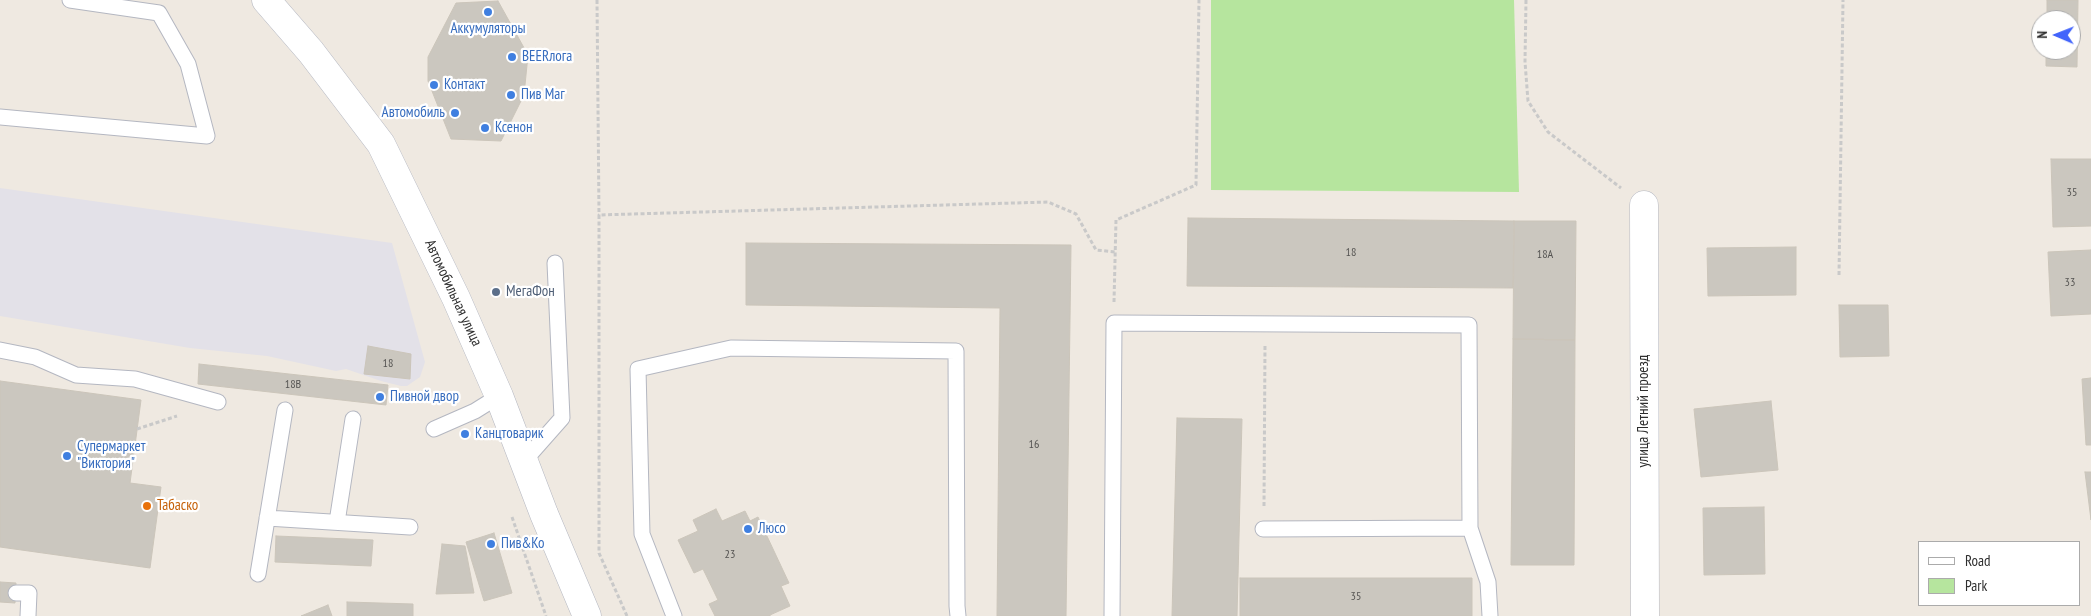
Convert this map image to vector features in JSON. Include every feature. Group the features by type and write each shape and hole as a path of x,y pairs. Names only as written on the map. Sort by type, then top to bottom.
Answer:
{"street":[{"name":"Автомобильная улица","path":"266,0 311,52 381,144 450,282 499,396 587,616"},
{"name":"улица Летний проезд","path":"1644,205 1645,616"}],"lane":[{"path":"0,117 208,136 188,64 159,13 70,0"},
{"path":"524,462 562,418 555,263"},
{"path":"1112,616 1114,323 1469,325 1470,528 1488,582 1490,616"},
{"path":"674,616 642,534 638,369 731,348 956,351 956,606 958,616"},
{"path":"0,350 35,357 76,375 135,379 218,402"},
{"path":"434,429 474,411 499,396"},
{"path":"258,574 285,410"},
{"path":"337,522 353,419"},
{"path":"267,518 410,527"},
{"path":"1264,529 1470,528"},
{"path":"16,593 29,594 28,616"}],"path":[{"path":"597,0 599,553 627,616"},
{"path":"1114,323 1116,220 1196,185 1199,0"},
{"path":"1526,0 1525,62 1528,101 1548,132 1644,205"},
{"path":"1839,275 1843,0"},
{"path":"599,215 1048,202 1076,214 1096,250 1115,252"},
{"path":"1264,529 1265,324"},
{"path":"510,514 546,616"}],"shaded area":[{"path":"0,188 392,243 425,362 420,377 407,386 401,386 346,369 336,371 267,356 190,348 0,316"}],"green space":[{"path":"1211,0 1514,0 1519,192 1211,190"}],"building":[{"path":"2047,0 2078,0 2078,10 2047,10"},
{"path":"498,1 528,55 524,95 501,141 451,139 428,81 428,57 456,3"},
{"path":"2046,60 2077,60 2077,67 2046,66"},
{"path":"2051,159 2091,159 2091,226 2053,227"},
{"path":"1188,218 1514,221 1513,288 1187,286"},
{"path":"1514,221 1576,221 1575,340 1513,339"},
{"path":"746,243 1071,245 1066,616 997,616 1000,308 746,305"},
{"path":"1796,247 1796,295 1708,296 1707,248"},
{"path":"2091,250 2091,314 2051,316 2048,252"},
{"path":"1839,305 1888,305 1889,356 1840,357"},
{"path":"1513,339 1575,340 1574,565 1511,565"},
{"path":"368,346 411,354 410,379 364,374"},
{"path":"199,364 388,385 386,405 198,384"},
{"path":"2091,378 2091,445 2086,445 2082,379"},
{"name":"Супермаркет \"Виктория\"","path":"0,381 141,400 130,483 161,487 150,568 0,547"},
{"path":"1771,401 1778,470 1701,477 1694,409"},
{"path":"1177,418 1242,419 1237,616 1172,616"},
{"path":"2085,472 2091,472 2091,520"},
{"path":"1764,507 1765,574 1704,575 1703,508"},
{"path":"716,509 722,521 745,511 750,521 758,517 789,583 781,586 790,606 770,616 715,616 709,604 718,600 703,569 694,573 678,540 698,531 693,520"},
{"path":"494,533 512,593 484,601 466,542"},
{"path":"276,536 373,540 371,566 275,562"},
{"path":"442,544 465,546 474,593 436,594"},
{"path":"1240,578 1472,578 1472,616 1240,616"},
{"path":"0,582 16,583 15,603 0,602"},
{"path":"347,602 413,604 413,616 347,616"},
{"path":"328,605 332,616 301,616"}],"place":[{"name":"Аккумуляторы","path":"488,12"},
{"name":"BEERлога","path":"512,57"},
{"name":"Контакт","path":"434,85"},
{"name":"Пив Маг","path":"511,95"},
{"name":"Автомобиль","path":"455,113"},
{"name":"Ксенон","path":"485,128"},
{"name":"МегаФон","path":"496,292"},
{"name":"Пивной двор","path":"380,397"},
{"name":"Канцтоварик","path":"465,434"},
{"name":"Супермаркет \"Виктория\"","path":"67,456"},
{"name":"Табаско","path":"147,506"},
{"name":"Люсо","path":"748,529"},
{"name":"Пив&Ко","path":"491,544"}]}
